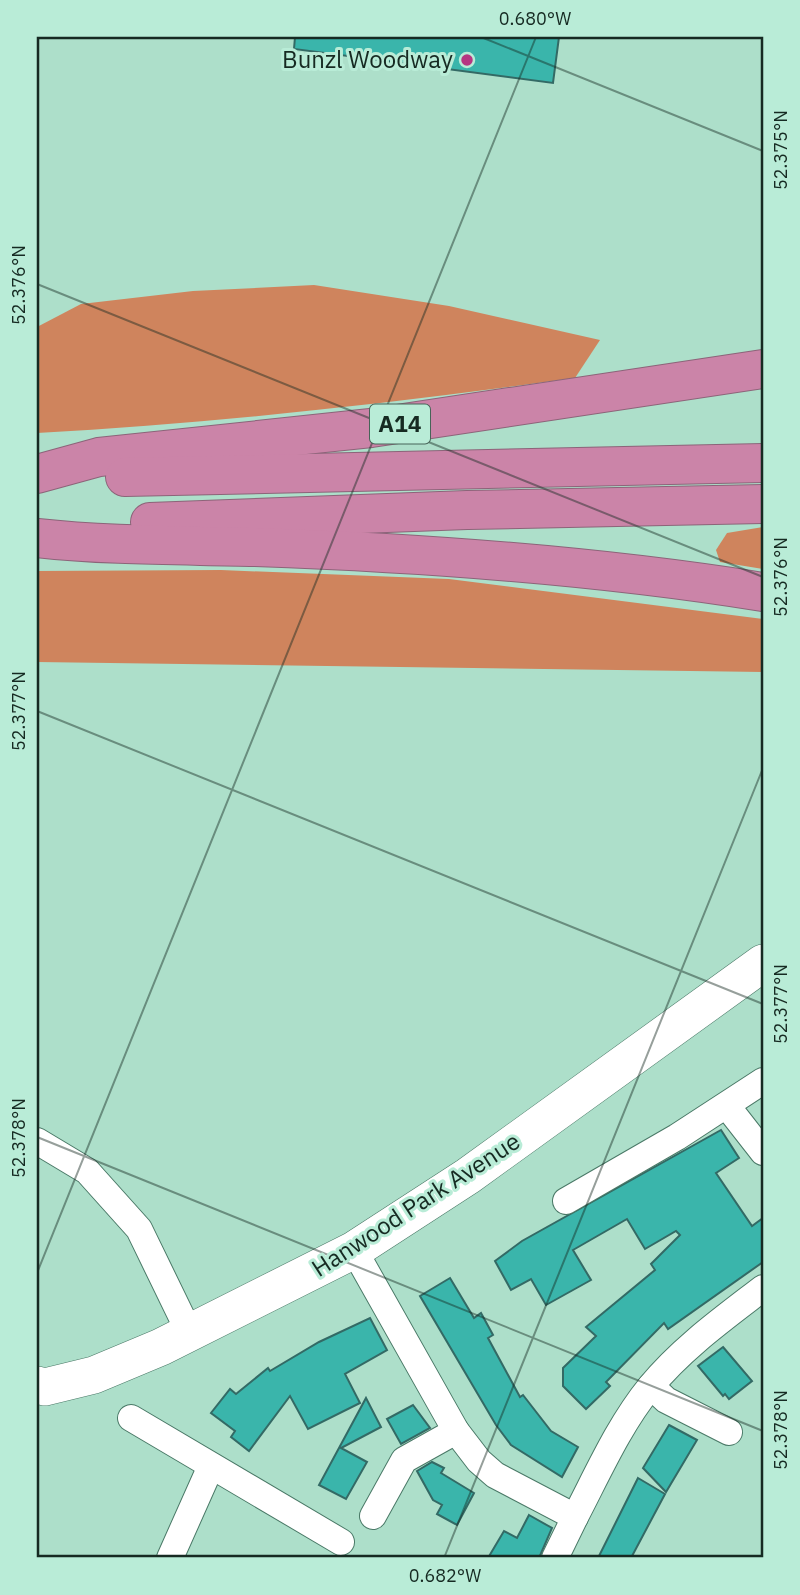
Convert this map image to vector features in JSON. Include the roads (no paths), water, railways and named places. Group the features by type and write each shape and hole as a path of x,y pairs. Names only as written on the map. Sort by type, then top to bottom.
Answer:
{"highway":[{"name":"A14","path":"37,474 99,457 371,428 763,369"},
{"name":"A14","path":"37,480 763,463"},
{"path":"37,526 467,510 763,504"},
{"path":"37,538 109,546 253,547 503,561 763,593"}],"street":[{"name":"Hanwood Park Avenue","path":"37,1385 45,1387 94,1375 190,1334 354,1250 468,1176 763,963"},
{"path":"566,1201 763,1082"},
{"path":"727,1106 763,1152"},
{"path":"37,1141 88,1171 139,1229 190,1334"},
{"path":"354,1250 456,1431 495,1475 575,1517"},
{"path":"555,1558 630,1417 651,1386 689,1347 763,1287"},
{"path":"651,1386 666,1400 729,1432"},
{"path":"131,1418 341,1542"},
{"path":"373,1516 404,1460 456,1431"},
{"path":"170,1558 211,1466"}],"place":[{"name":"Bunzl Woodway","path":"467,60"}]}
